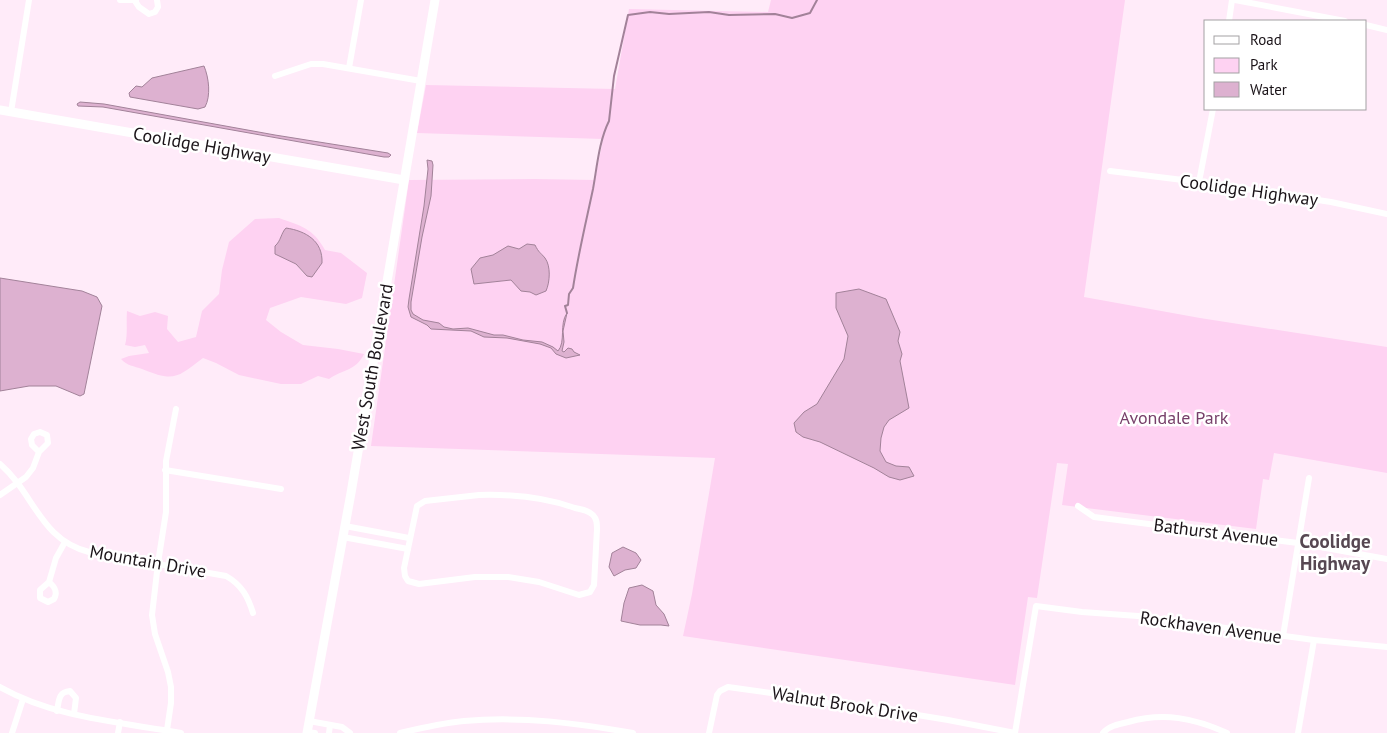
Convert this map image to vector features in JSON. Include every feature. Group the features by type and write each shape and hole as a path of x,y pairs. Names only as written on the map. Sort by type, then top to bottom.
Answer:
{"main road":[{"name":"West South Boulevard","path":"310,733 309,720 345,526 435,0"},
{"name":"Coolidge Highway","path":"0,110 404,180"}],"street":[{"path":"10,112 29,0"},
{"path":"120,0 136,1 139,7 149,14 155,12 158,7 157,0"},
{"path":"349,68 361,0"},
{"path":"1228,20 1234,0 1340,20"},
{"path":"1367,25 1387,30"},
{"path":"275,76 311,64 323,64 421,81"},
{"path":"1200,182 1213,110"},
{"name":"Coolidge Highway","path":"1110,172 1200,182 1337,203 1387,214"},
{"path":"167,730 171,703 171,686 152,621 166,512 165,470 176,409"},
{"path":"0,495 26,477 33,468 39,452"},
{"name":"Mountain Drive","path":"0,464 18,483 54,534 65,542 89,552 218,574 232,579 245,593 253,614"},
{"path":"165,470 281,489"},
{"path":"1283,636 1309,478"},
{"path":"503,495 556,502 589,512 597,520 594,585 587,594 579,595 539,582 508,577 475,577 415,584 408,581 404,573 408,549 415,510 419,504 424,502 469,496 503,495"},
{"name":"Bathurst Avenue","path":"1078,506 1094,517 1298,543 1387,559"},
{"path":"345,526 409,538"},
{"path":"343,537 408,549"},
{"path":"49,582 53,566 65,542"},
{"name":"Rockhaven Avenue","path":"1015,733 1036,606 1138,616 1314,640 1387,647"},
{"path":"1298,733 1314,640"},
{"path":"0,687 23,699 57,711 181,733"},
{"name":"Walnut Brook Drive","path":"709,733 717,695 728,687 792,696 841,706 899,712 1015,733"},
{"path":"57,711 60,695 70,691 76,698 74,714"},
{"path":"12,733 23,699"},
{"path":"1104,732 1108,728 1126,722 1158,716 1184,718 1227,733"},
{"path":"309,720 342,727 350,733"},
{"path":"400,733 441,724 490,720 562,722 633,733"},
{"path":"118,733 120,722"},
{"path":"329,733 330,724"}],"green space":[{"name":"Avondale Park","path":"771,0 1125,0 1084,297 1200,318 1387,347 1387,473 1274,453 1269,480 1263,479 1256,529 1062,505 1068,464 1057,463 1037,598 1028,597 1015,685 683,636 715,458 371,446 409,180 595,180 603,139 417,133 426,85 615,89 629,9 768,12"},
{"path":"279,218 300,226 311,232 325,250 341,253 367,273 362,298 346,304 301,297 270,308 266,320 281,332 303,345 364,354 361,360 353,367 329,379 318,376 301,384 281,384 239,375 203,358 181,374 169,377 131,366 123,361 121,359 129,356 149,353 145,345 135,347 125,345 127,311 140,316 155,312 168,316 167,329 178,342 196,337 202,311 219,294 222,270 229,242 255,219","holes":["292,229 308,236 314,241 322,256 303,273 296,264 275,254 275,246 283,232"]}],"water":[{"path":"204,66 209,87 205,107 198,109 130,97 129,93 136,86 142,87 152,78"},
{"path":"80,102 104,104 391,155 384,157 103,107 78,106 77,104"},
{"path":"427,160 432,161 433,165 431,196 411,302 413,314 423,320 439,323 444,327 453,329 468,328 494,335 542,342 558,351 562,343 563,322 567,313 563,331 564,342 562,351 564,352 568,348 580,355 566,358 556,354 551,348 540,344 507,338 484,337 471,331 431,329 411,317 408,307 424,206 428,169"},
{"path":"286,228 293,229 312,238 320,249 322,263 312,277 307,276 296,264 275,254 275,246"},
{"path":"527,244 535,245 547,261 549,274 546,291 536,295 521,291 511,280 474,284 471,269 480,258 493,255 508,246 519,249"},
{"path":"0,278 82,291 97,297 102,306 84,394 80,396 56,386 29,386 0,391"},
{"path":"859,289 886,299 900,332 898,341 902,354 900,361 909,408 889,420 884,427 880,451 886,462 896,466 909,467 914,476 900,480 889,477 820,442 803,437 796,432 794,423 804,412 817,404 844,359 848,336 836,308 836,293"},
{"path":"623,547 636,553 641,560 636,568 625,570 614,576 609,567 612,553"},
{"path":"642,585 653,591 656,605 664,614 669,626 640,625 621,621 629,588"}],"waterway":[{"path":"567,313 565,306 568,305 569,294 573,288 601,146 609,121 614,76 628,15 650,12 669,14 709,12 729,15 775,14 792,18 810,13 817,0"}],"district":[{"name":"Coolidge Highway","path":"1335,552"}]}
